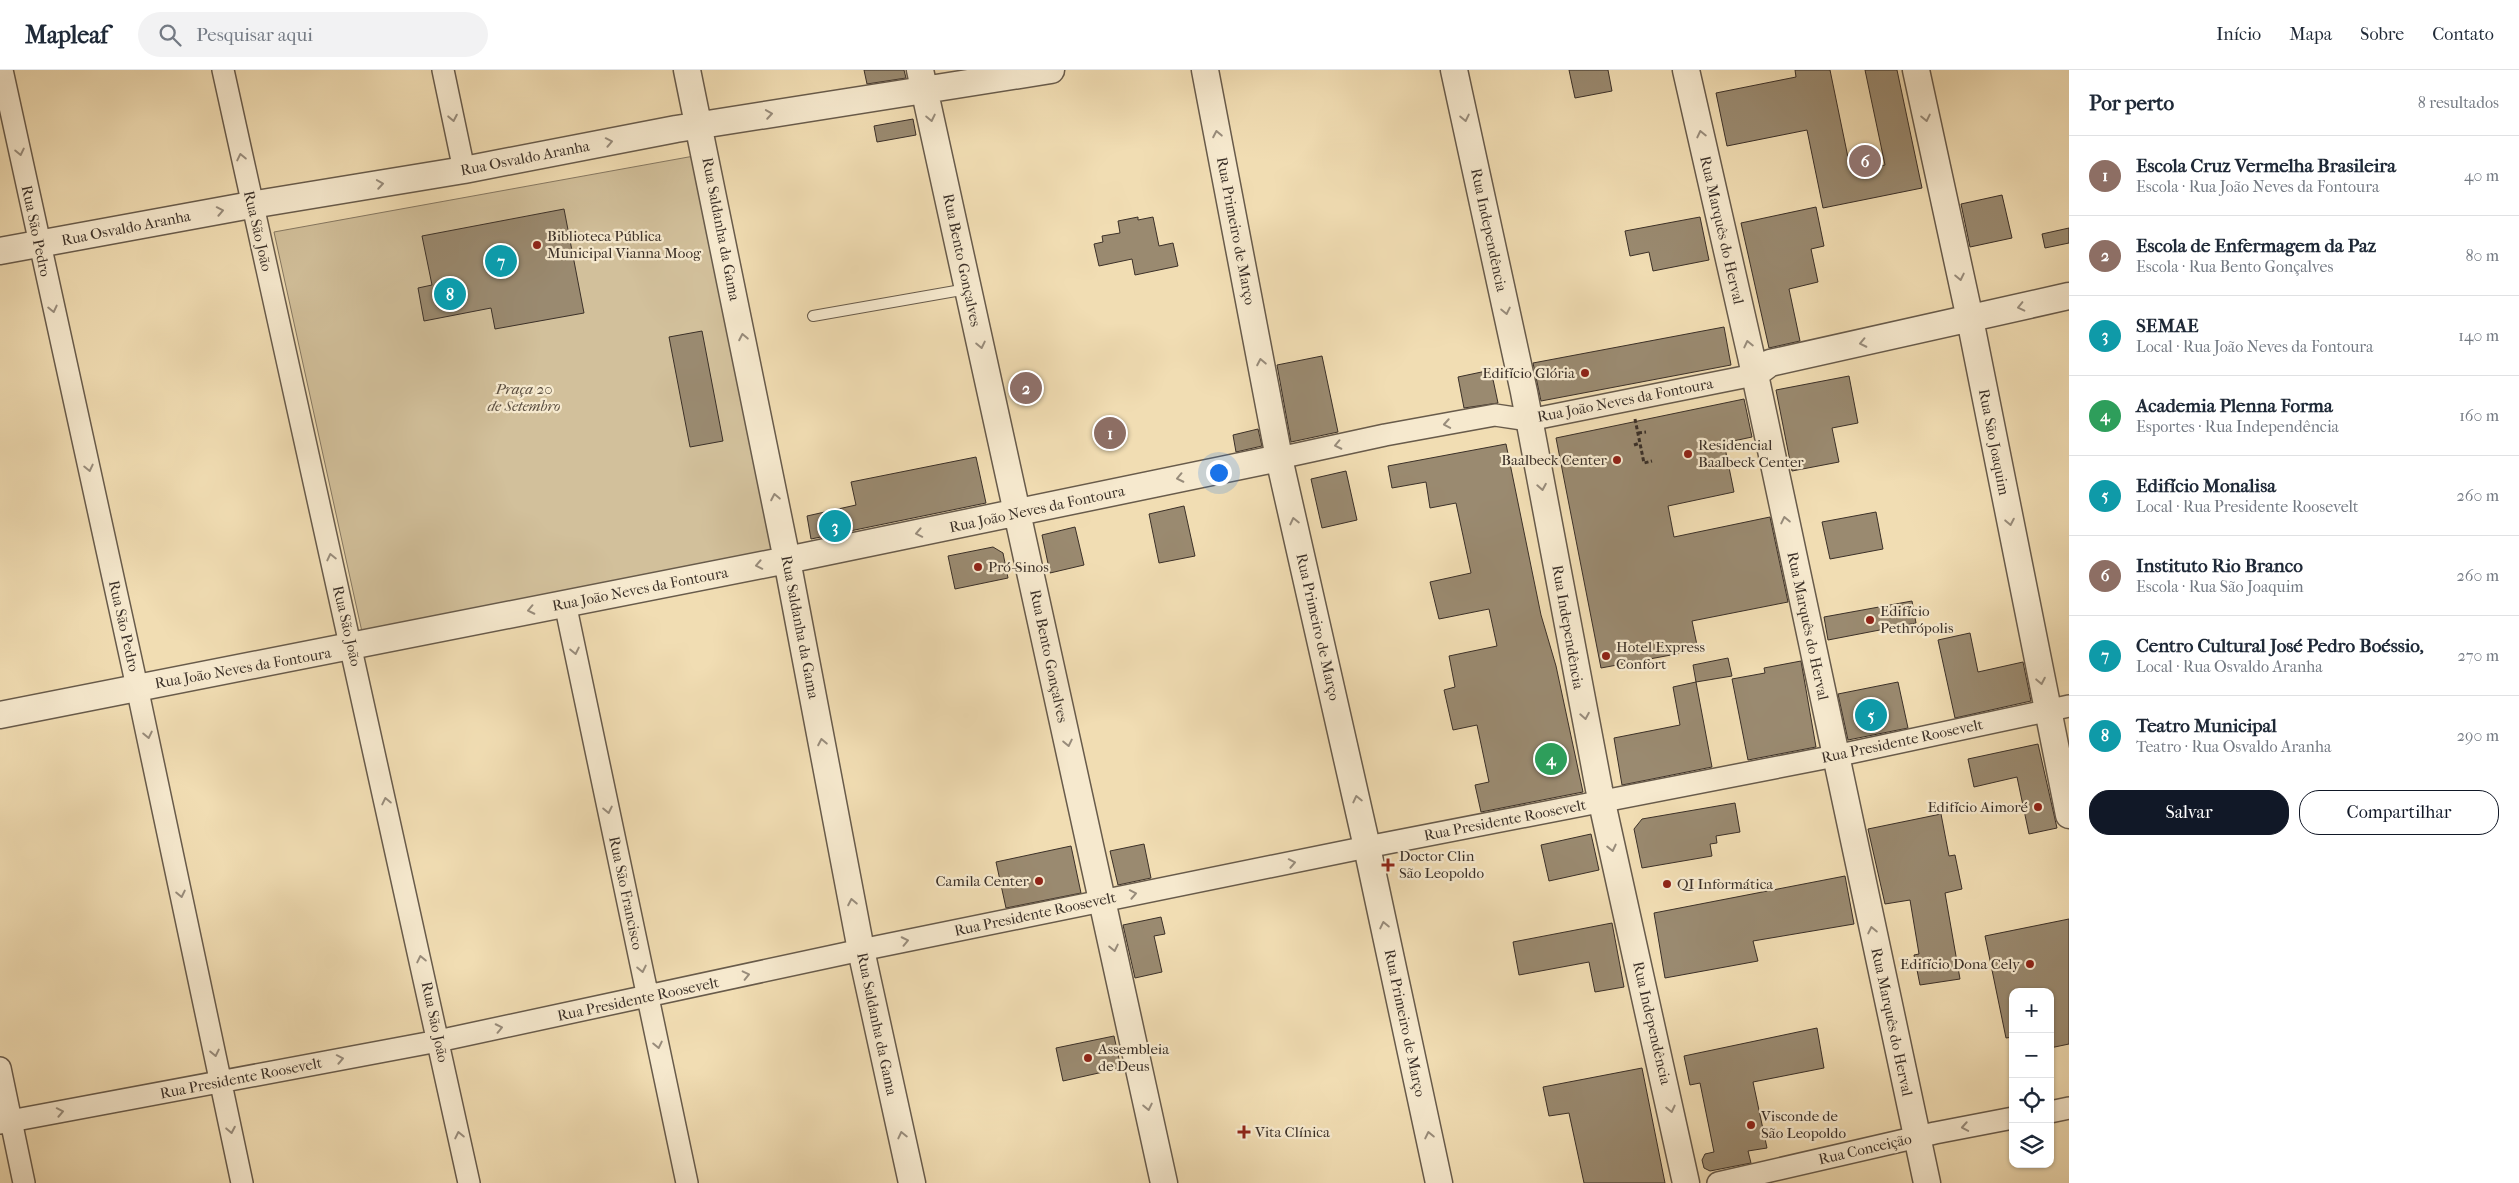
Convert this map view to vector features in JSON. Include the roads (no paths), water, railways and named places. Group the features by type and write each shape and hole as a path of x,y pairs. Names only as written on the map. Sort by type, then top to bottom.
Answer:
{"street":[{"name":"Rua São Pedro","path":"2,70 138,687 242,1183"},
{"name":"Rua São João","path":"223,70 251,205 352,647 469,1183"},
{"path":"444,70 464,170"},
{"name":"Rua Saldanha da Gama","path":"687,70 700,125 788,560 860,950 912,1183"},
{"name":"Rua Osvaldo Aranha","path":"0,251 251,205 464,170 922,80 1051,70"},
{"name":"Rua Primeiro de Março","path":"1205,70 1280,458 1367,847 1439,1183"},
{"name":"Rua Independência","path":"1454,70 1528,420 1603,800 1686,1183"},
{"name":"Rua Marquês do Herval","path":"1686,70 1754,375 1927,1183"},
{"name":"Rua São Joaquim","path":"1916,70 2058,708 2069,815"},
{"name":"Rua Bento Gonçalves","path":"922,80 1164,1183"},
{"name":"Rua João Neves da Fontoura","path":"0,715 788,560 1385,435 1495,415 1528,420 1754,375 1770,363 2069,296"},
{"name":"Rua São Francisco","path":"565,603 687,1183"},
{"name":"Rua Presidente Roosevelt","path":"6,1122 438,1040 1103,900 1603,800 1835,756 2058,708"},
{"path":"0,1068 6,1122 24,1183"},
{"path":"2054,1111 2069,1108"},
{"name":"Rua Conceição","path":"1718,1183 1917,1137 2009,1119"}],"lane":[{"path":"812,316 968,289"}],"place":[{"name":"Instituto Rio Branco","path":"1865,161"},
{"name":"Biblioteca Pública Municipal Vianna Moog","path":"537,245"},
{"name":"Centro Cultural José Pedro Boéssio,","path":"501,261"},
{"name":"Teatro Municipal","path":"450,294"},
{"name":"Edifício Glória","path":"1585,373"},
{"name":"Escola de Enfermagem da Paz","path":"1026,388"},
{"name":"Escola Cruz Vermelha Brasileira","path":"1110,433"},
{"name":"Residencial Baalbeck Center","path":"1688,454"},
{"name":"Baalbeck Center","path":"1617,460"},
{"name":"SEMAE","path":"835,526"},
{"name":"Pró-Sinos","path":"978,567"},
{"name":"Edifício Pethrópolis","path":"1870,620"},
{"name":"Hotel Express Confort","path":"1606,656"},
{"name":"Edifício Monalisa","path":"1871,715"},
{"name":"Academia Plenna Forma","path":"1551,759"},
{"name":"Edifício Aimoré","path":"2038,807"},
{"name":"Doctor Clin São Leopoldo","path":"1388,865"},
{"name":"Camila Center","path":"1039,881"},
{"name":"QI Informática","path":"1667,884"},
{"name":"Edifício Dona Cely","path":"2030,964"},
{"name":"Assembleia de Deus","path":"1088,1058"},
{"name":"Visconde de São Leopoldo","path":"1751,1125"},
{"name":"Vita Clínica","path":"1244,1132"}],"park label":[{"name":"Praça 20 de Setembro","path":"524,398"}]}
